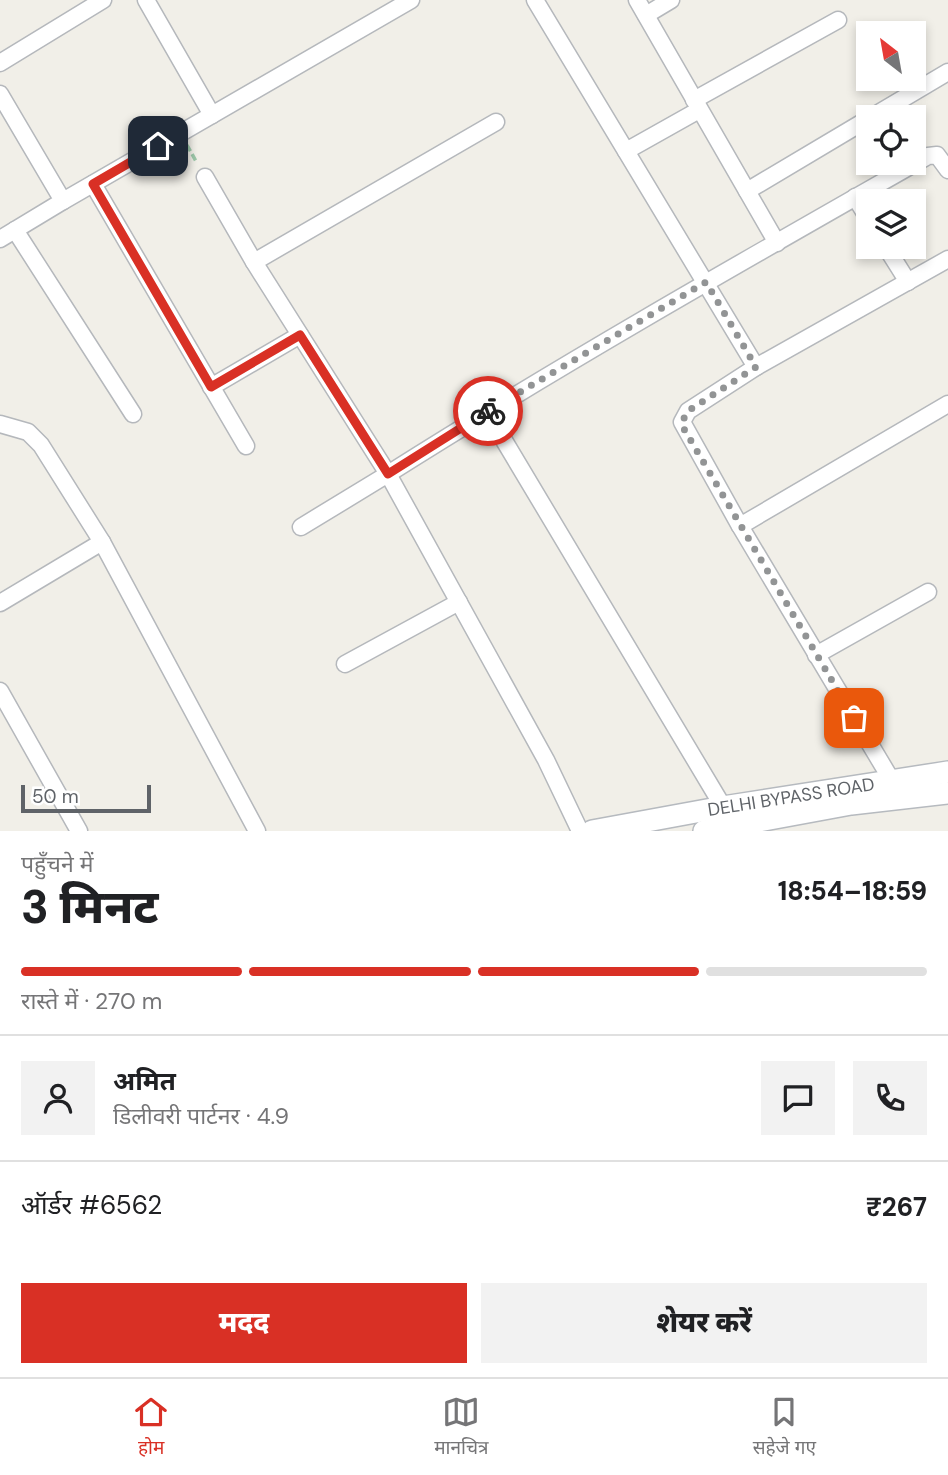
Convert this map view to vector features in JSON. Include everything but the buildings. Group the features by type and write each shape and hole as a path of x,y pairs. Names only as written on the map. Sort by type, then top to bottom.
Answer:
{"main road":[{"name":"DELHI BYPASS ROAD","path":"592,831 723,807 948,772"},
{"name":"DELHI BYPASS ROAD","path":"704,831 736,828 851,804 948,793"}],"street":[{"path":"0,64 103,0"},
{"path":"146,0 212,115"},
{"path":"0,239 411,0"},
{"path":"535,0 756,367"},
{"path":"638,0 777,243"},
{"path":"646,15 671,0"},
{"path":"625,150 838,20"},
{"path":"892,105 948,72"},
{"path":"0,94 63,201"},
{"path":"254,262 496,122"},
{"path":"747,191 856,126"},
{"path":"302,527 487,412 855,197 933,154 943,161 948,170"},
{"path":"205,177 254,262 388,474 546,760 580,831"},
{"path":"93,184 246,446"},
{"path":"15,230 133,414"},
{"path":"894,259 908,282"},
{"path":"892,781 740,526 682,422 688,411 756,367 948,259"},
{"path":"211,387 300,335"},
{"path":"740,526 948,404"},
{"path":"487,412 736,828"},
{"path":"0,424 28,432 41,445 102,542 257,831"},
{"path":"0,603 102,542"},
{"path":"816,654 928,592"},
{"path":"345,664 458,601"},
{"path":"0,691 79,831"}],"path":[{"path":"180,134 205,177"}],"way so far":[{"path":"488,411 706,282 756,367 688,411 682,422 684,429 854,718"}],"route":[{"path":"158,146 93,184 211,387 300,335 388,474 488,411"}]}
